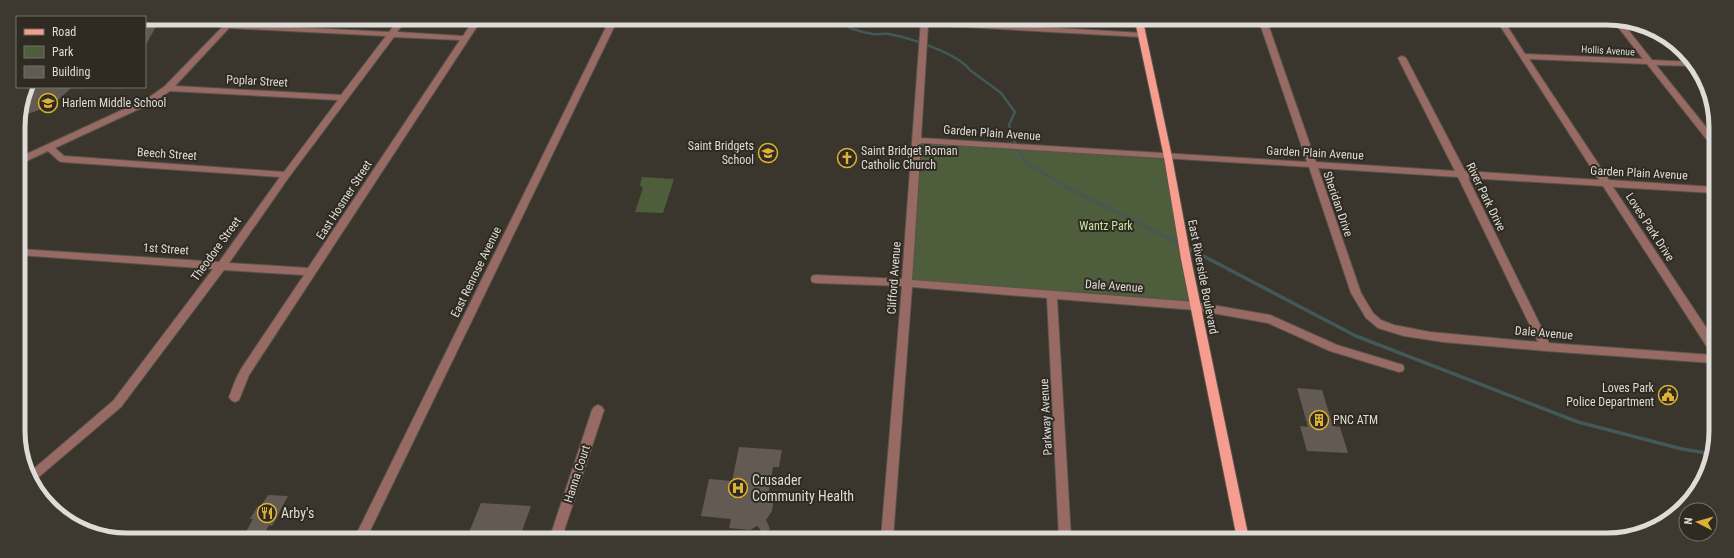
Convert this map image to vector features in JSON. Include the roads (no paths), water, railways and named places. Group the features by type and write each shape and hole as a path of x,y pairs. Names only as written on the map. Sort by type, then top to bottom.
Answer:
{"main road":[{"name":"East Riverside Boulevard","path":"1141,25 1168,157 1180,230 1195,306 1242,533"}],"street":[{"name":"Theodore Street","path":"35,475 117,404 399,25"},
{"name":"East Hosmer Street","path":"235,397 245,372 474,25"},
{"name":"East Renrose Avenue","path":"363,533 611,25"},
{"name":"Clifford Avenue","path":"888,533 925,25"},
{"path":"987,25 1142,35"},
{"name":"Sheridan Drive","path":"1264,25 1356,293 1365,311 1375,322"},
{"name":"Loves Park Drive","path":"1503,25 1709,339"},
{"path":"25,159 151,100 168,88 227,26 466,38"},
{"path":"1621,26 1709,137"},
{"name":"Hollis Avenue","path":"1522,56 1687,64"},
{"name":"River Park Drive","path":"1402,58 1461,173 1546,347"},
{"name":"Poplar Street","path":"168,88 344,98"},
{"name":"Garden Plain Avenue","path":"916,140 1709,190"},
{"name":"Beech Street","path":"50,148 62,159 286,175"},
{"name":"1st Street","path":"25,252 312,272"},
{"name":"Dale Avenue","path":"816,279 907,283 1195,306 1270,319 1334,348 1399,368"},
{"name":"Parkway Avenue","path":"1052,295 1065,533"},
{"name":"Dale Avenue","path":"1375,322 1387,327 1410,332 1546,347 1709,359"},
{"name":"Hanna Court","path":"557,533 598,410"}],"waterway":[{"path":"844,25 863,32 889,34 909,39 932,47 955,58 1001,93 1015,112 1009,125 1017,149 1026,162 1070,189 1175,241"},
{"path":"1175,241 1181,244"},
{"path":"1186,247 1356,336 1578,422 1682,449 1707,453"}],"place":[{"name":"Harlem Middle School","path":"48,103"},
{"name":"Saint Bridgets School","path":"768,153"},
{"name":"Saint Bridget Roman Catholic Church","path":"847,158"},
{"name":"Loves Park Police Department","path":"1668,395"},
{"name":"PNC ATM","path":"1319,420"},
{"name":"Crusader Community Health","path":"738,488"},
{"name":"Arby's","path":"267,513"}],"park label":[{"name":"Wantz Park","path":"1106,226"}]}
